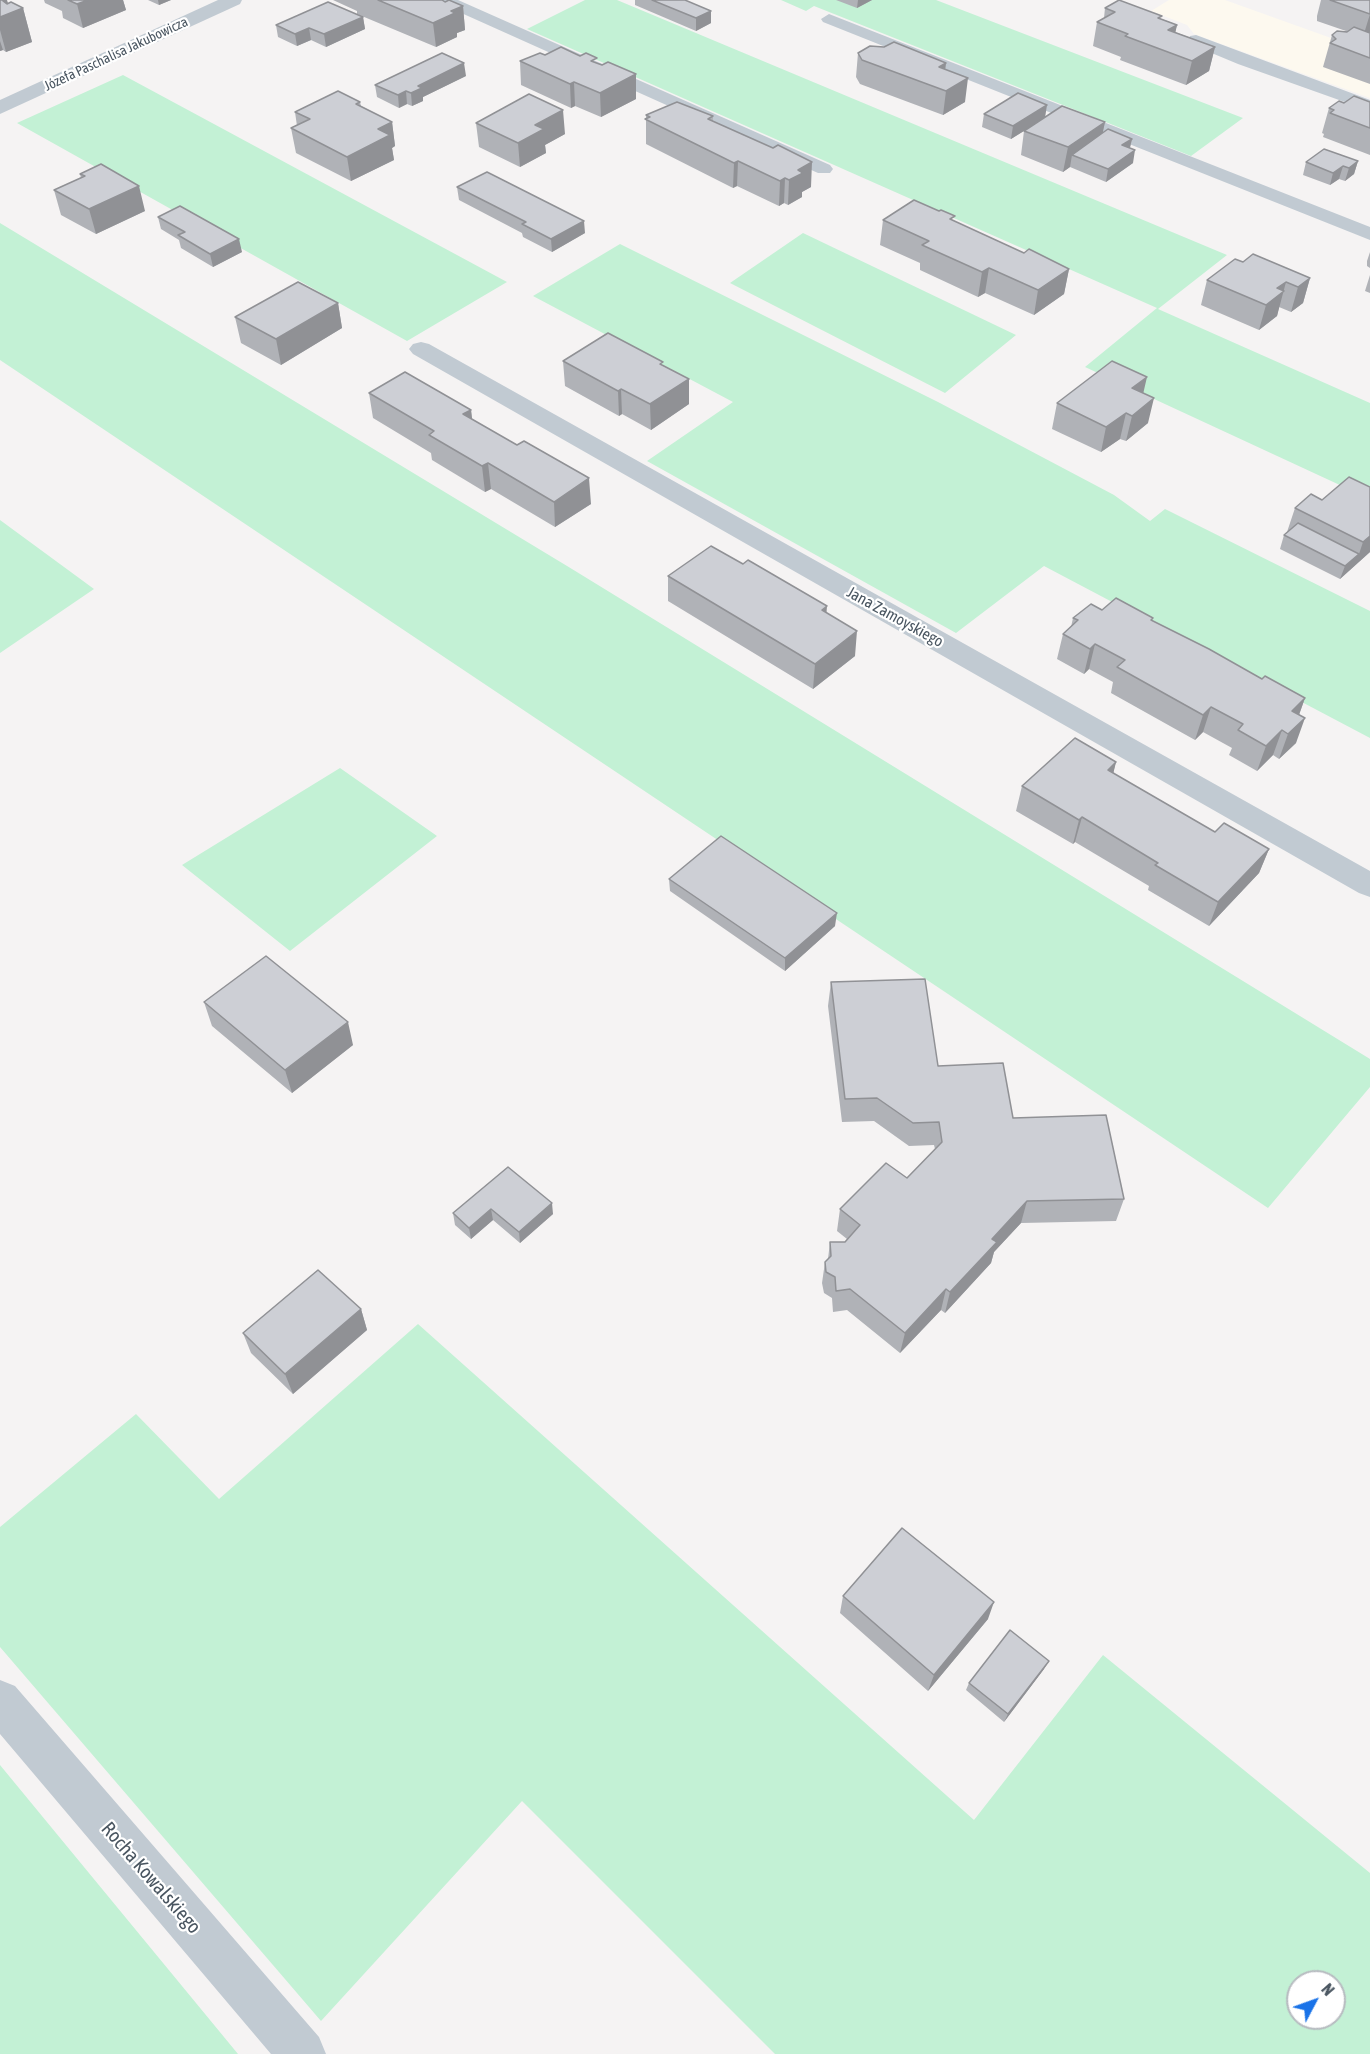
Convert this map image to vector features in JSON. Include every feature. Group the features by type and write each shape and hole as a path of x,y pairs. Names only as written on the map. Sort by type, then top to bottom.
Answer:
{"street":[{"name":"Józefa Paschalisa Jakubowicza","path":"0,108 233,0"},
{"name":"Jana Zamoyskiego","path":"421,349 1370,885"},
{"name":"Rocha Kowalskiego","path":"0,1701 302,2054"}],"lane":[{"path":"445,0 824,169"},
{"path":"830,19 1370,234"},
{"path":"1196,40 1370,106"}],"shaded area":[{"path":"1169,0 1225,0 1370,52 1370,98 1194,34 1187,25 1151,11"}],"green space":[{"path":"585,0 617,0 1227,255 1158,309 1370,403 1370,499 1085,367 1157,308 527,29"},
{"path":"781,0 936,0 1243,118 1191,156 814,6 806,11"},
{"path":"123,75 507,282 407,341 17,123"},
{"path":"0,223 572,569 1370,1059 1370,1087 1268,1208 0,360"},
{"path":"803,233 1016,335 945,393 730,283"},
{"path":"620,244 938,402 1114,495 1150,521 1165,509 1370,611 1370,738 1044,566 956,633 647,461 733,402 533,296"},
{"path":"0,520 94,589 0,653"},
{"path":"340,768 437,836 290,951 182,865"},
{"path":"418,1324 974,1820 1103,1655 1370,1873 1370,2054 775,2054 522,1801 321,2021 0,1647 0,1527 136,1414 219,1499"},
{"path":"0,1765 238,2054 0,2054"}],"building":[{"path":"0,0 5,0 3,1 7,4 11,2 23,8 0,17"},
{"path":"68,0 88,0 77,4"},
{"path":"378,0 442,0 445,2 449,0 463,6 451,11 455,13 433,23"},
{"path":"652,0 685,0 711,11 696,18"},
{"path":"1119,0 1162,16 1158,18 1177,25 1168,30 1215,47 1192,61 1125,36 1128,34 1097,22 1115,12 1105,8"},
{"path":"1330,0 1370,0 1370,14"},
{"path":"328,2 363,17 324,34 309,28 295,34 276,25"},
{"path":"1354,27 1370,33 1370,58 1330,43 1336,39 1332,35 1337,31 1347,32"},
{"path":"894,42 946,63 939,67 968,78 946,91 862,60 858,53 870,46 884,47"},
{"path":"561,47 580,56 586,53 597,58 591,61 602,65 608,62 636,74 600,93 574,82 570,84 520,61 540,53 545,55"},
{"path":"442,53 464,63 418,86 422,88 411,93 406,91 398,95 375,85"},
{"path":"338,91 360,102 356,104 392,122 378,129 390,135 347,157 291,128 310,119 295,112"},
{"path":"1018,93 1047,105 1013,126 984,114"},
{"path":"529,94 563,110 535,125 544,129 518,143 476,123"},
{"path":"1354,96 1370,102 1370,128 1330,113 1334,110 1329,108 1339,101 1344,103"},
{"path":"677,102 713,116 708,119 773,148 778,145 812,162 798,170 803,173 789,180 785,178 780,181 738,161 734,163 645,119 650,117 646,115"},
{"path":"1062,106 1105,122 1068,147 1024,131"},
{"path":"1108,129 1132,139 1122,145 1135,150 1108,169 1072,155"},
{"path":"1324,149 1358,161 1349,168 1343,166 1333,173 1306,162"},
{"path":"101,164 139,186 89,209 54,190 85,176 80,174"},
{"path":"487,172 584,221 551,239 522,224 526,222 457,187"},
{"path":"914,200 955,216 950,219 1024,253 1029,249 1069,269 1038,290 989,268 982,272 922,245 929,241 883,220"},
{"path":"180,206 239,239 210,254 178,235 185,232 158,217"},
{"path":"1253,254 1310,278 1298,287 1286,282 1277,288 1284,291 1266,305 1207,280 1235,259 1243,262"},
{"path":"298,282 338,303 276,339 235,317"},
{"path":"608,333 663,362 660,364 689,379 650,404 621,389 618,391 563,361"},
{"path":"1112,361 1147,377 1132,388 1154,398 1132,416 1126,413 1106,427 1057,403"},
{"path":"405,372 471,410 463,414 517,445 524,441 589,478 554,502 488,463 482,466 429,435 434,431 369,393"},
{"path":"1349,477 1370,487 1370,536 1363,542 1295,508 1311,494 1322,500"},
{"path":"1298,523 1359,554 1345,566 1284,535"},
{"path":"711,546 743,564 748,560 827,606 822,610 857,631 815,664 668,576"},
{"path":"1116,598 1153,618 1151,620 1262,679 1265,676 1305,698 1292,711 1305,718 1288,734 1282,730 1266,746 1238,730 1243,724 1211,707 1203,715 1117,667 1125,660 1095,644 1090,649 1063,634 1078,620 1073,618 1091,604 1102,610"},
{"path":"1075,738 1116,762 1108,770 1215,832 1224,823 1269,849 1218,902 1155,865 1158,863 1082,817 1079,820 1022,786"},
{"path":"721,836 837,913 785,958 669,879"},
{"path":"266,956 348,1022 285,1070 204,1002"},
{"path":"925,979 938,1066 1003,1063 1013,1118 1106,1115 1124,1199 1027,1201 992,1239 997,1242 950,1292 946,1289 905,1333 850,1289 836,1291 835,1277 826,1272 825,1262 831,1256 830,1242 845,1242 860,1225 840,1209 886,1163 907,1178 942,1142 939,1122 913,1123 877,1098 845,1099 831,982"},
{"path":"508,1167 552,1203 519,1232 491,1209 469,1228 453,1213"},
{"path":"318,1270 361,1309 285,1374 243,1333"},
{"path":"902,1528 994,1602 934,1675 843,1596"},
{"path":"1010,1630 1049,1661 1008,1714 969,1683"}]}
